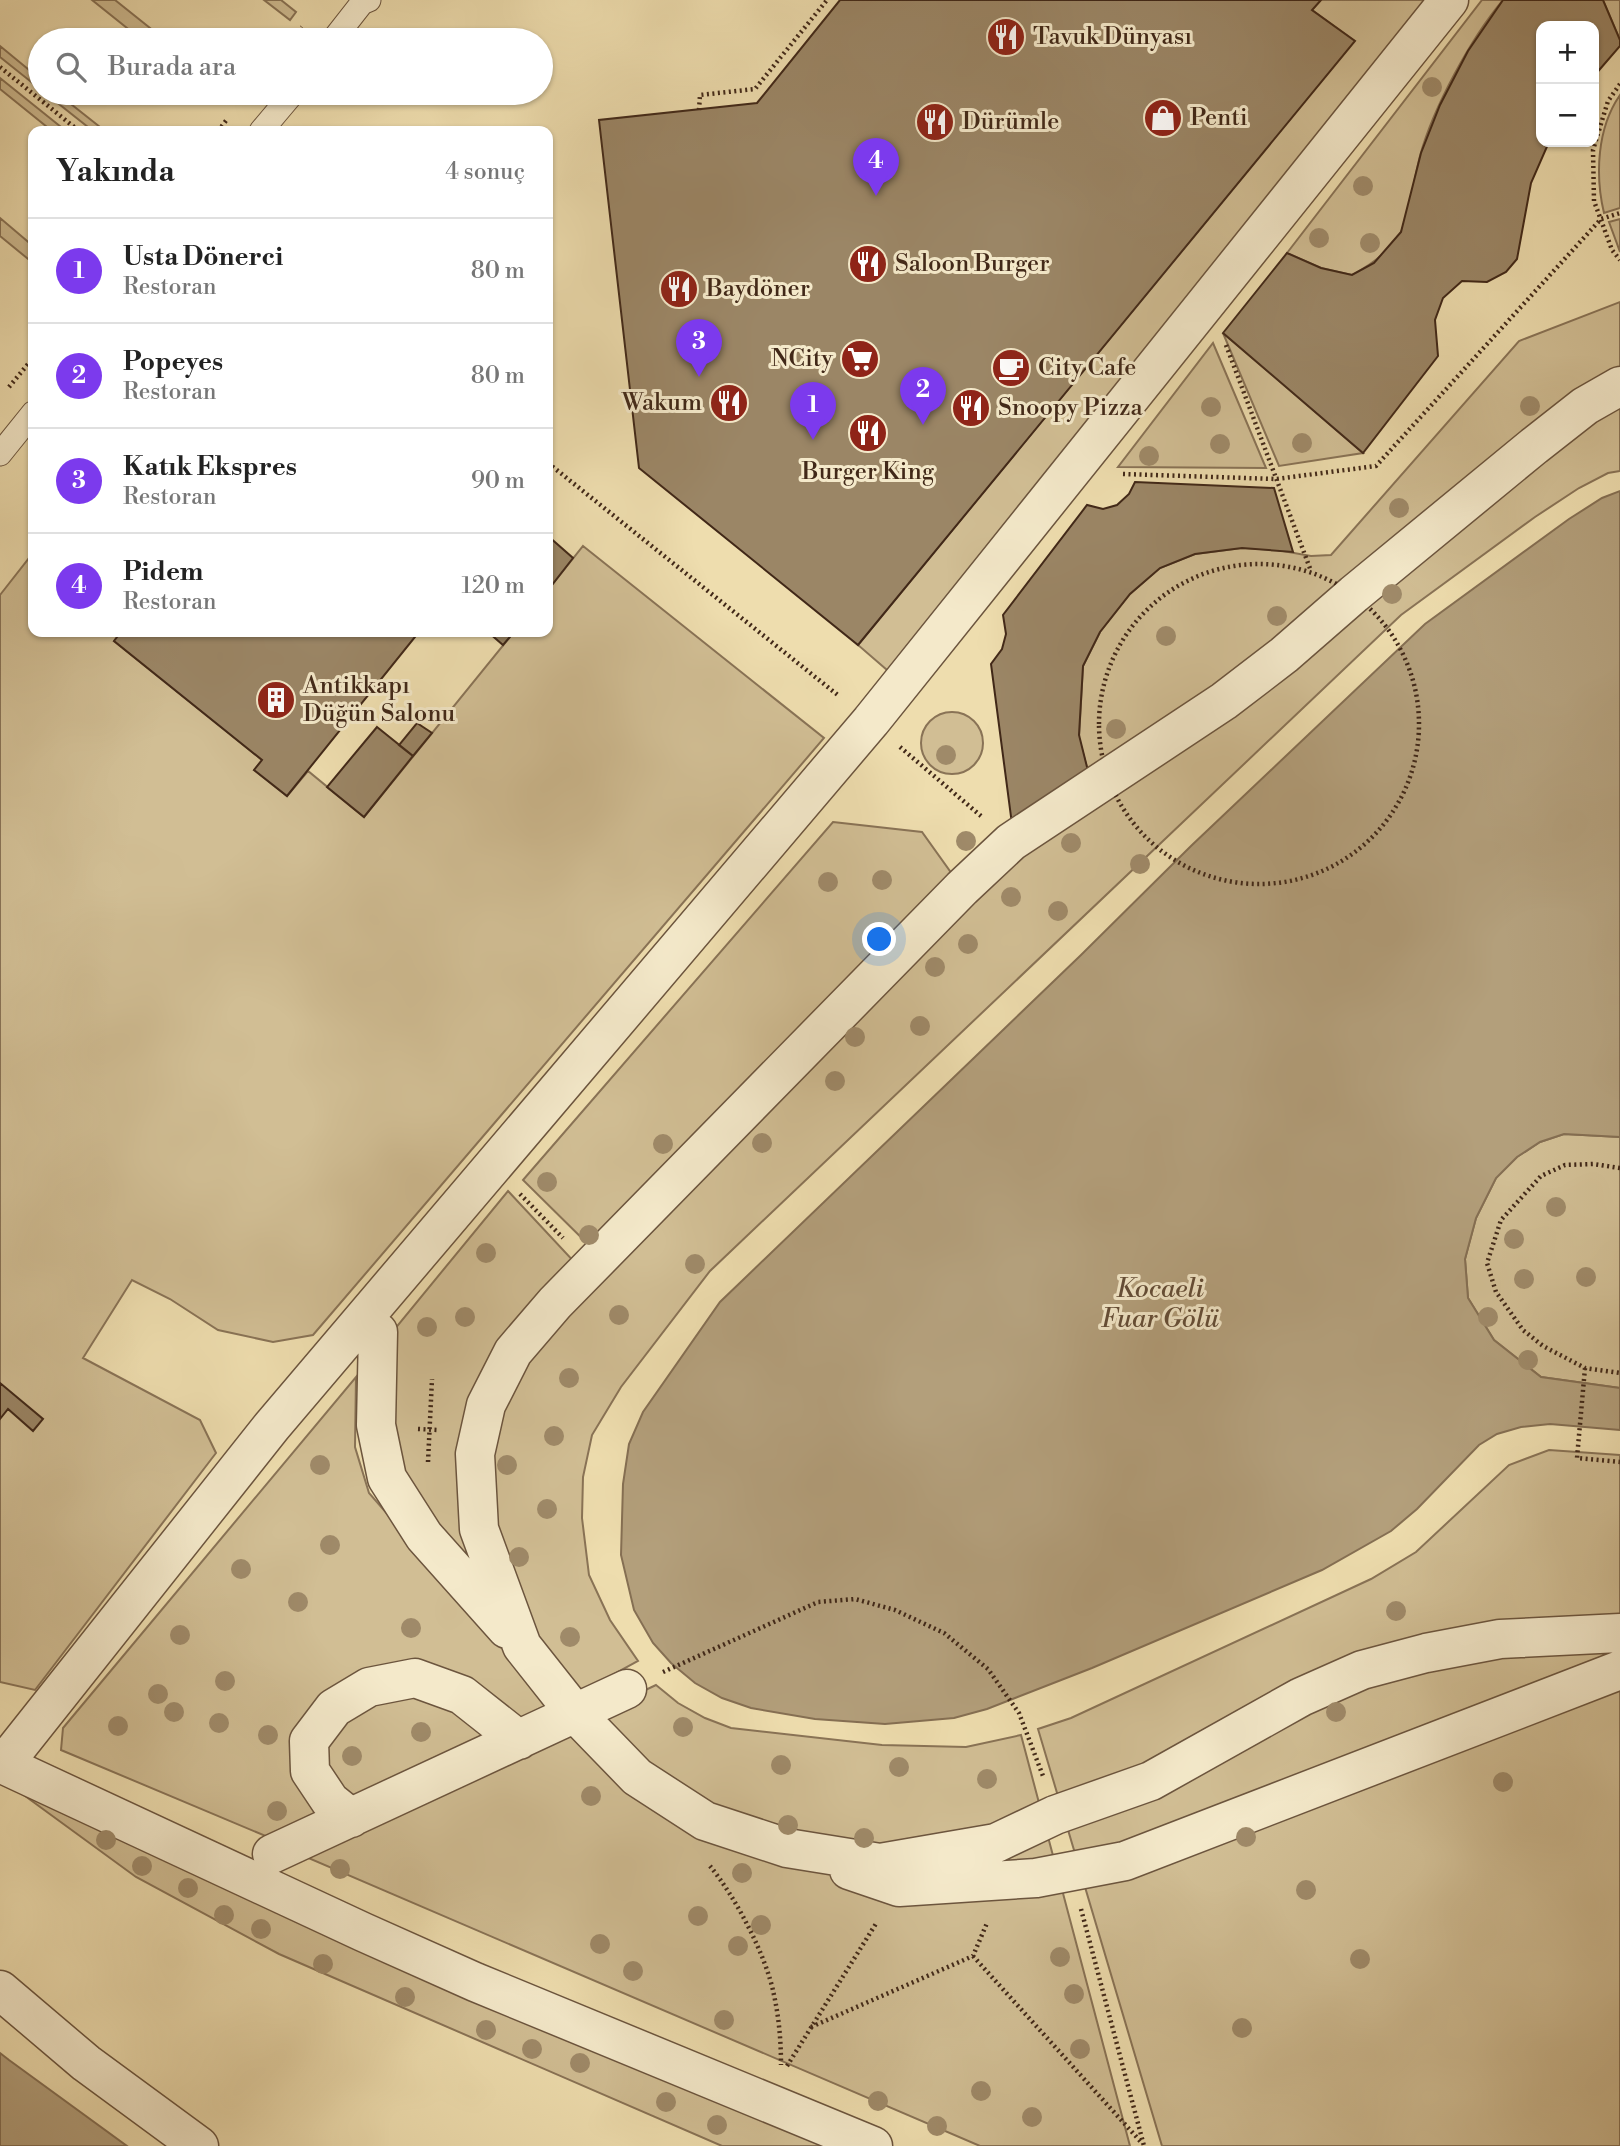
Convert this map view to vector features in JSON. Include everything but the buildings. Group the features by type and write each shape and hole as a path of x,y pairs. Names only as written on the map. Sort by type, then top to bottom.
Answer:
{"street":[{"path":"873,2146 475,1982 1,1764 272,1426 870,721 1449,0"},
{"path":"522,1646 479,1529 475,1454 486,1405 513,1352 555,1303 1011,842 1224,701 1284,655 1534,446 1585,406 1620,386"},
{"path":"379,1332 376,1425 387,1478 424,1536 522,1646 575,1713 637,1777 705,1821 899,1887 1036,1878 1125,1861 1620,1670"},
{"path":"787,1848 880,1863 996,1843 1051,1802 1151,1781 1301,1697 1362,1670 1426,1653 1500,1639 1620,1633"},
{"path":"351,1818 330,1801 310,1771 309,1741 334,1708 369,1687 415,1678 462,1695 519,1740"},
{"path":"272,1854 627,1689"},
{"path":"0,1990 86,2063 199,2146"}],"lane":[{"path":"342,28 362,3 369,0"},
{"path":"265,126 283,105"},
{"path":"0,454 28,419"}],"path":[{"path":"699,110 700,95 755,89 827,0"},
{"path":"0,67 28,90"},
{"path":"1620,84 1608,101 1593,150 1594,201 1612,250 1620,260"},
{"path":"47,105 73,126"},
{"path":"1114,474 1276,479 1376,466 1601,219 1620,213"},
{"path":"1224,340 1311,571"},
{"path":"8,388 28,364"},
{"path":"553,467 870,721 1011,842"},
{"path":"1258,562 1311,571 1354,594 1387,629 1416,684 1421,736 1409,787 1381,832 1340,864 1291,883 1238,885 1195,872 1157,848 1113,794 1099,742 1101,688 1122,638 1157,598 1205,571 1258,562"},
{"path":"1620,1168 1593,1164 1565,1166 1541,1176 1501,1220 1487,1263 1496,1292 1523,1330 1543,1346 1585,1368 1620,1373"},
{"path":"515,1189 591,1266"},
{"path":"1585,1368 1577,1458 1620,1462"},
{"path":"428,1464 432,1379"},
{"path":"376,1425 479,1433"},
{"path":"627,1689 818,1602 855,1598 895,1610 944,1633 988,1669 1019,1713 1051,1802"},
{"path":"709,1865 753,1935 774,1993 782,2074 899,1887"},
{"path":"1071,1872 1143,2145"},
{"path":"811,2027 973,1956 1143,2145"}],"shaded area":[{"path":"92,0 115,0 150,28 127,28"},
{"path":"264,0 281,0 296,12 290,20"},
{"path":"1321,0 1435,0 894,676 858,645 1354,41 1312,10"},
{"path":"1482,0 1503,0 1466,53 1434,117 1420,156 1406,218 1395,241 1379,258 1352,275 1321,268 1287,253"},
{"path":"1603,0 1620,0 1620,40"},
{"path":"0,46 28,69 28,79 0,57"},
{"path":"0,78 28,100 28,105 34,105 60,126 46,126 0,89"},
{"path":"1620,95 1620,208 1604,213 1599,183 1602,137 1612,108"},
{"path":"60,105 72,105 99,126 87,126"},
{"path":"0,218 28,242 28,259 0,236"},
{"path":"1620,219 1620,252 1609,222"},
{"path":"1620,302 1620,375 1277,649 1089,775 1079,738 1083,666 1100,632 1130,594 1160,568 1195,554 1242,548 1311,556 1331,555 1519,341"},
{"path":"1223,333 1363,453 1279,466"},
{"path":"1213,343 1266,468 1118,467"},
{"path":"1620,397 1620,471 1608,473 1579,488 1401,615 710,1271 621,1387 592,1435 583,1477 582,1518 589,1575 610,1620 638,1661 576,1695 543,1654 492,1536 493,1411 525,1357 973,894"},
{"path":"583,546 824,738 313,1335 273,1342 218,1330 170,1299 132,1280 83,1358 200,1420 216,1453 35,1690 0,1682 0,595 28,559 28,637 117,637 114,641 262,760 254,770 287,796 308,771 364,817 510,637 553,637 553,584"},
{"path":"952,712 974,721 983,743 974,765 952,774 930,765 921,743 930,721"},
{"path":"833,822 922,832 962,888 601,1257 523,1180"},
{"path":"1564,1134 1620,1137 1620,1388 1541,1377 1494,1340 1468,1298 1465,1259 1476,1218 1496,1178 1517,1157 1540,1142"},
{"path":"508,1191 579,1267 474,1408 501,1610 396,1476 389,1336"},
{"path":"356,1377 355,1447 369,1493 558,1710 275,1840 61,1750 63,1728"},
{"path":"1549,1450 1620,1455 1620,2146 1162,2146 1038,1729 1071,1718 1371,1579 1416,1552 1509,1465"},
{"path":"656,1685 678,1703 731,1728 882,1745 966,1747 1021,1735 1130,2146 980,2146 299,1854"},
{"path":"10,1785 831,2146 722,2146 279,1954 136,1877"}],"water":[{"name":"Kocaeli Fuar Gölü","path":"1620,491 1620,1137 1564,1134 1540,1142 1517,1157 1496,1178 1476,1218 1465,1259 1468,1298 1494,1340 1541,1377 1620,1388 1620,1430 1550,1424 1521,1427 1497,1434 1479,1445 1417,1509 1391,1531 1322,1570 1092,1668 987,1709 954,1718 885,1724 815,1719 751,1708 722,1698 695,1683 653,1643 634,1610 621,1555 623,1484 629,1444 643,1412 720,1302 1191,846 1425,624 1569,519 1602,498"},
{"path":"0,2053 9,2060 127,2146 0,2146"}],"place":[{"name":"Tavuk Dünyası","path":"1006,37"},
{"name":"Penti","path":"1163,118"},
{"name":"Dürümle","path":"935,122"},
{"name":"Pidem","path":"876,196"},
{"name":"Saloon Burger","path":"868,264"},
{"name":"Baydöner","path":"679,289"},
{"name":"NCity","path":"860,359"},
{"name":"City Cafe","path":"1011,368"},
{"name":"Katık Ekspres","path":"699,377"},
{"name":"Wakum","path":"729,403"},
{"name":"Snoopy Pizza","path":"971,408"},
{"name":"Popeyes","path":"923,425"},
{"name":"Burger King","path":"868,433"},
{"name":"Usta Dönerci","path":"813,440"},
{"name":"Antikkapı Düğün Salonu","path":"276,700"}]}
